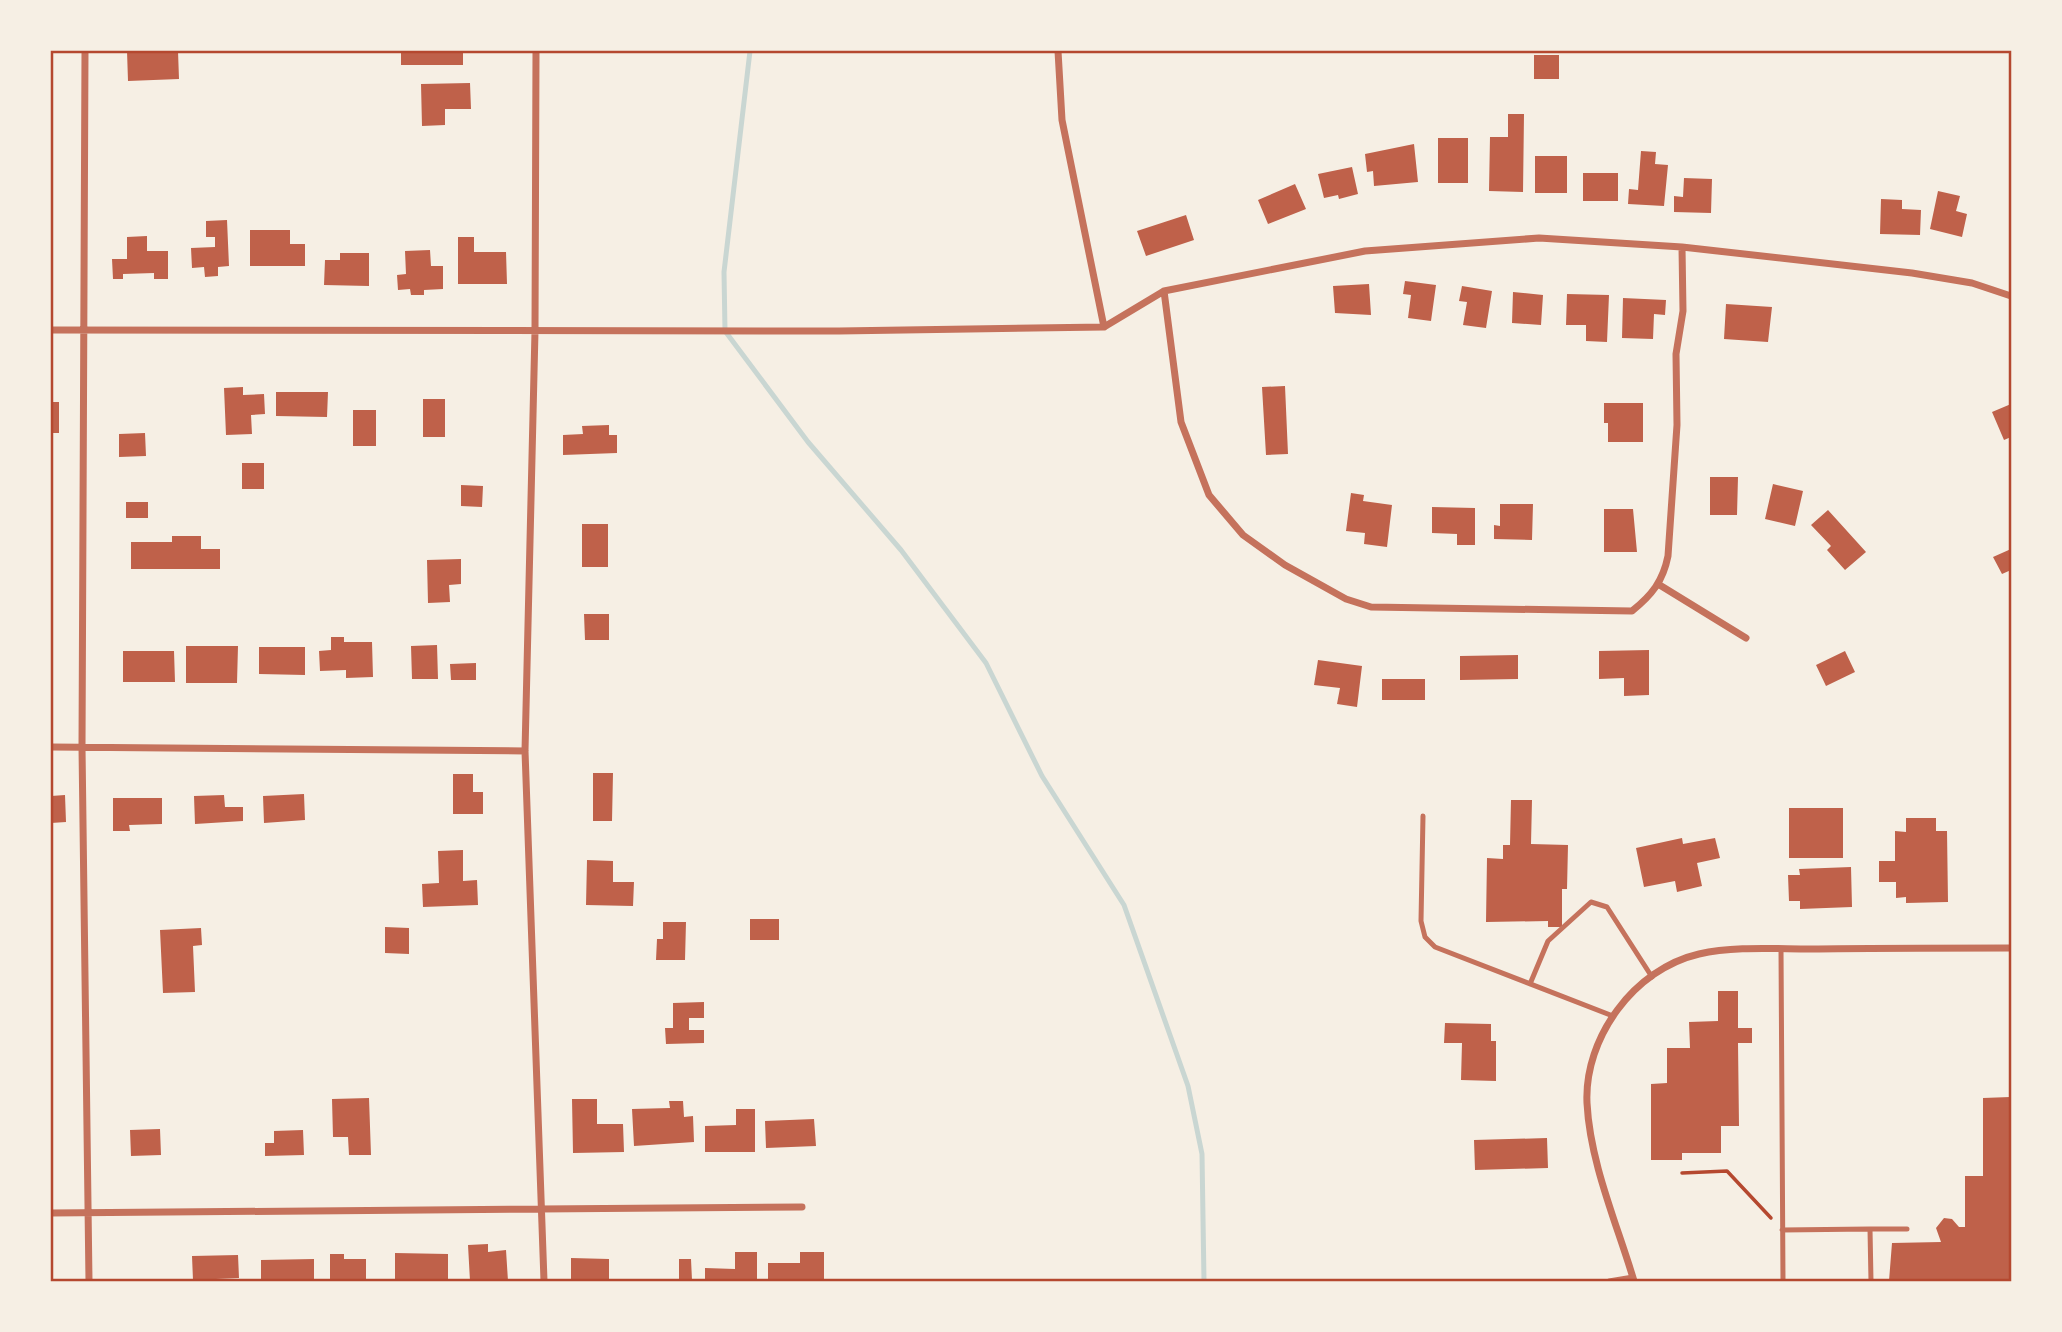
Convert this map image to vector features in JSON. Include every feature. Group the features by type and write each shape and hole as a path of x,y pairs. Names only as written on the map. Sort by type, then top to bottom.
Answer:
{"street":[{"path":"85,51 82,747 89,1281"},
{"path":"536,51 535,331 525,751 544,1281"},
{"path":"1058,51 1062,120 1104,327"},
{"path":"51,330 535,331 1104,327 1164,291 1365,251 1539,238 1682,247 1912,273 1972,284 2010,297"},
{"path":"1164,291 1181,422 1209,495 1242,535 1285,565 1346,599 1371,607 1632,611 1652,595 1668,555 1676,425 1676,354 1684,311 1682,247"},
{"path":"1658,584 1746,638"},
{"path":"51,747 525,751"},
{"path":"1634,1279 1592,1144 1587,1103 1588,1067 1613,1016 1652,976 1699,954 1781,949 2011,948"},
{"path":"51,1213 802,1207"}],"lane":[{"path":"1423,816 1421,920 1425,937 1435,947 1613,1016"},
{"path":"1530,984 1548,941 1591,902 1607,906 1652,976"},
{"path":"1781,949 1783,1281"},
{"path":"1870,1229 1871,1281"},
{"path":"1782,1230 1907,1229"},
{"path":"1609,1281 1634,1279"}],"path":[{"path":"1682,1173 1727,1171 1782,1230"}],"building":[{"path":"127,51 178,51 179,79 128,81"},
{"path":"401,51 463,51 463,65 401,65"},
{"path":"1534,55 1559,55 1559,79 1534,79"},
{"path":"470,83 471,109 445,109 445,125 422,126 421,84"},
{"path":"1508,114 1524,114 1523,192 1489,191 1490,137 1508,137"},
{"path":"1438,138 1468,138 1468,183 1438,183"},
{"path":"1414,144 1418,182 1374,186 1373,171 1367,172 1365,154"},
{"path":"1641,151 1656,152 1655,164 1668,165 1664,206 1628,204 1629,189 1638,190"},
{"path":"1535,156 1567,156 1567,193 1535,193"},
{"path":"1352,167 1358,194 1339,199 1338,195 1324,198 1318,174"},
{"path":"1583,173 1618,173 1618,201 1583,201"},
{"path":"1684,178 1712,179 1711,213 1674,212 1674,196 1683,197"},
{"path":"1295,184 1306,209 1268,224 1258,200"},
{"path":"1938,191 1960,196 1956,211 1967,214 1962,237 1930,229"},
{"path":"1881,199 1902,200 1902,209 1921,210 1920,235 1880,234"},
{"path":"1186,215 1194,240 1146,256 1137,231"},
{"path":"227,220 229,266 218,267 218,276 205,277 204,267 192,268 191,248 215,247 215,237 206,237 206,221"},
{"path":"250,230 290,230 290,244 305,244 305,266 250,266"},
{"path":"147,236 147,251 168,251 168,279 154,279 154,273 123,274 123,279 113,279 112,259 127,259 127,237"},
{"path":"458,237 474,237 474,252 506,252 507,284 458,284"},
{"path":"430,250 431,266 443,266 443,289 424,290 424,295 411,295 410,289 398,290 397,275 406,274 405,251"},
{"path":"340,253 369,253 369,286 324,285 325,260 340,260"},
{"path":"1405,281 1436,285 1431,321 1408,318 1411,295 1403,294"},
{"path":"1369,284 1371,315 1335,313 1333,286"},
{"path":"1462,286 1492,291 1486,328 1463,325 1467,302 1459,301"},
{"path":"1513,292 1543,295 1541,325 1512,323"},
{"path":"1567,294 1609,295 1607,342 1586,341 1586,325 1566,325"},
{"path":"1623,298 1666,300 1665,315 1654,314 1653,339 1622,338"},
{"path":"1726,304 1772,307 1768,342 1724,339"},
{"path":"1285,386 1288,454 1266,455 1262,387"},
{"path":"243,387 243,395 264,394 265,414 251,415 252,434 226,435 224,388"},
{"path":"276,392 328,392 327,417 276,416"},
{"path":"423,399 445,399 445,437 423,437"},
{"path":"51,402 59,402 59,433 51,433"},
{"path":"1604,403 1643,403 1643,442 1608,442"},
{"path":"2011,404 2011,437 2004,440 1992,412"},
{"path":"353,410 376,410 376,446 353,446"},
{"path":"609,425 609,435 617,435 617,453 563,455 563,435 583,434 582,426"},
{"path":"145,433 146,456 119,457 119,434"},
{"path":"242,463 264,463 264,489 242,489"},
{"path":"1710,477 1738,477 1737,515 1710,515"},
{"path":"1773,484 1803,491 1795,526 1765,519"},
{"path":"461,485 483,486 482,507 461,506"},
{"path":"1351,493 1364,495 1363,501 1392,505 1387,547 1364,544 1365,533 1346,531"},
{"path":"126,502 148,502 148,518 126,518"},
{"path":"1500,504 1533,504 1532,540 1494,539 1494,525 1500,526"},
{"path":"1432,507 1475,508 1475,545 1457,545 1457,534 1432,533"},
{"path":"1604,509 1633,509 1637,552 1604,552"},
{"path":"1828,510 1866,552 1845,570 1827,550 1831,546 1811,525"},
{"path":"582,524 608,524 608,567 582,567"},
{"path":"172,536 201,536 201,549 220,549 220,569 131,569 131,542 172,542"},
{"path":"2011,549 2011,570 2002,574 1993,557"},
{"path":"461,559 461,584 449,585 450,602 428,603 427,560"},
{"path":"584,614 609,614 609,640 585,640"},
{"path":"331,637 344,637 344,642 372,642 373,677 346,678 346,670 320,671 319,651 331,650"},
{"path":"437,645 438,679 412,679 411,646"},
{"path":"186,646 238,646 237,683 186,683"},
{"path":"259,647 305,647 305,675 259,674"},
{"path":"1649,650 1649,695 1624,696 1624,678 1599,679 1599,651"},
{"path":"123,651 174,651 175,682 123,682"},
{"path":"1845,651 1855,672 1826,686 1816,665"},
{"path":"1518,655 1518,679 1460,680 1460,656"},
{"path":"1318,660 1362,666 1357,707 1337,704 1340,688 1314,685"},
{"path":"476,663 476,680 451,680 450,664"},
{"path":"1382,679 1425,679 1425,700 1382,700"},
{"path":"593,773 613,773 612,821 593,821"},
{"path":"453,774 473,774 473,792 483,792 483,814 453,814"},
{"path":"304,794 305,820 264,823 263,796"},
{"path":"65,795 66,822 51,823 51,796"},
{"path":"224,795 225,807 243,807 243,821 195,824 194,796"},
{"path":"113,798 162,798 162,824 129,825 130,831 113,831"},
{"path":"1511,800 1532,800 1531,844 1568,845 1567,889 1562,889 1562,927 1548,927 1548,921 1486,922 1487,858 1503,859 1503,845 1510,845"},
{"path":"1789,808 1843,808 1843,858 1789,858"},
{"path":"1906,818 1936,818 1936,831 1947,831 1948,902 1906,903 1906,897 1896,898 1896,882 1879,882 1879,861 1895,861 1895,831 1906,832"},
{"path":"1682,838 1683,844 1715,838 1720,858 1697,863 1702,886 1677,892 1675,881 1644,887 1636,848"},
{"path":"463,850 463,881 477,880 478,905 423,907 422,884 439,883 438,851"},
{"path":"587,860 613,861 613,882 634,882 633,906 586,905"},
{"path":"1851,867 1852,907 1800,909 1800,901 1789,901 1788,875 1800,875 1799,869"},
{"path":"750,919 779,919 779,940 750,940"},
{"path":"663,922 686,922 685,960 656,960 657,939 663,939"},
{"path":"385,927 409,928 409,954 385,953"},
{"path":"201,928 202,945 193,946 195,992 163,993 160,930"},
{"path":"1718,991 1738,991 1738,1028 1752,1028 1752,1043 1738,1043 1739,1126 1721,1126 1721,1153 1682,1153 1682,1160 1651,1160 1651,1084 1667,1083 1667,1048 1690,1048 1689,1022 1718,1021"},
{"path":"704,1002 704,1018 689,1018 689,1030 704,1030 704,1043 666,1044 665,1028 673,1028 673,1003"},
{"path":"1445,1023 1491,1024 1491,1041 1496,1041 1496,1081 1461,1080 1462,1043 1444,1043"},
{"path":"2010,1097 2011,1281 1889,1281 1892,1243 1941,1242 1936,1228 1944,1218 1952,1219 1959,1227 1965,1227 1965,1176 1983,1176 1983,1098"},
{"path":"369,1098 371,1155 349,1155 348,1137 333,1137 332,1099"},
{"path":"572,1099 597,1099 597,1124 623,1124 624,1152 573,1153"},
{"path":"669,1101 683,1101 684,1117 693,1116 694,1142 634,1146 632,1109 670,1108"},
{"path":"736,1109 755,1109 755,1152 705,1152 705,1126 736,1125"},
{"path":"814,1119 816,1146 766,1148 765,1121"},
{"path":"160,1129 161,1155 131,1156 130,1130"},
{"path":"303,1130 304,1155 265,1156 265,1143 274,1143 274,1131"},
{"path":"1547,1138 1548,1168 1475,1170 1474,1140"},
{"path":"488,1244 488,1252 506,1250 508,1281 470,1281 468,1245"},
{"path":"735,1252 757,1252 757,1281 705,1281 705,1268 735,1269"},
{"path":"800,1252 824,1252 824,1281 768,1281 768,1263 800,1263"},
{"path":"395,1253 448,1254 448,1281 395,1281"},
{"path":"330,1254 344,1254 344,1259 366,1259 366,1281 330,1281"},
{"path":"238,1255 239,1278 193,1280 192,1256"},
{"path":"571,1258 609,1259 609,1281 571,1281"},
{"path":"314,1259 314,1281 261,1281 261,1260"},
{"path":"679,1259 691,1259 692,1280 679,1281"}],"waterway":[{"path":"750,51 724,272 725,331 808,442 901,550 986,663 1042,776 1124,905 1188,1086 1202,1154 1204,1281"}]}
